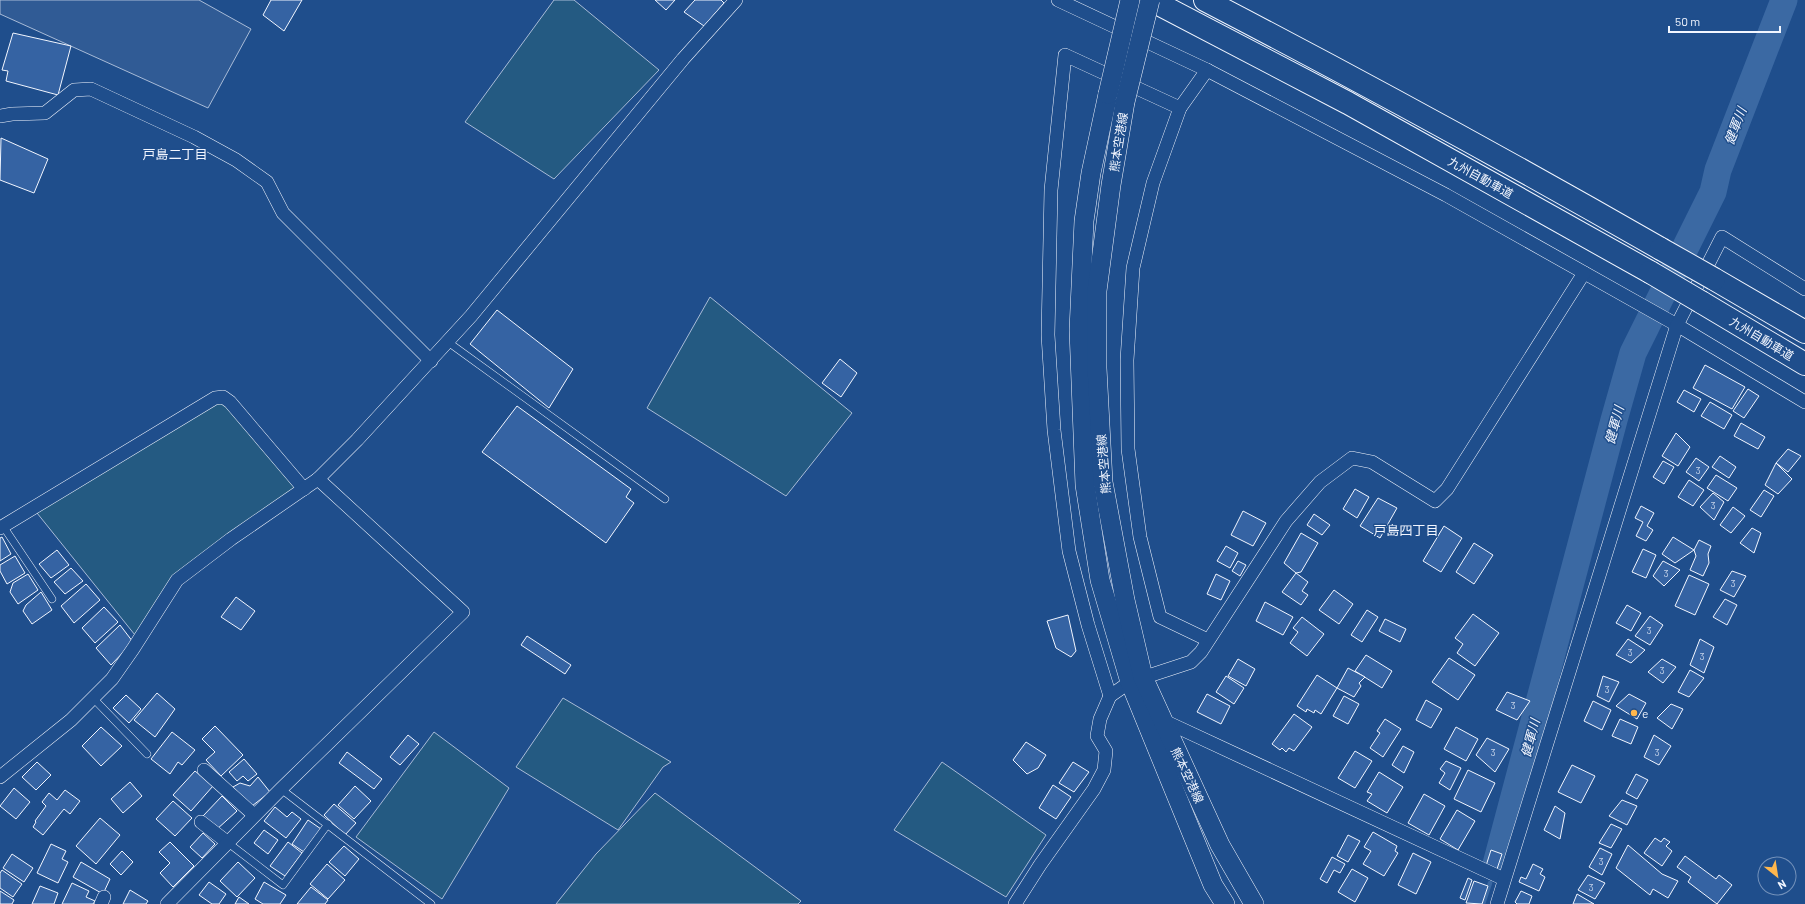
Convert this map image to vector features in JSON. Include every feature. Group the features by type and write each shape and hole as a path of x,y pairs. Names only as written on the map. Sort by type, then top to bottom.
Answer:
{"highway":[{"name":"九州自動車道","path":"1150,0 1348,103 1650,272 1805,364"},
{"path":"1205,0 1514,165 1805,332"}],"main road":[{"name":"熊本空港線","path":"1116,98 1130,0"},
{"name":"熊本空港線","path":"1150,0 1091,173 1084,221 1079,330 1085,485 1100,580 1137,680 1143,714 1213,885 1225,904"},
{"name":"熊本空港線","path":"1137,680 1161,720 1220,845 1254,904"}],"street":[{"path":"0,777 71,720 112,678 133,649 177,580 231,539 318,479 431,361 476,310 683,59 736,0"},
{"path":"1058,0 1207,70 1446,195 1677,325 1805,402"},
{"path":"1110,696 1088,625 1069,551 1054,430 1048,335 1051,190 1065,55 1180,108"},
{"path":"1207,70 1180,108 1153,183 1133,268 1127,360 1128,449 1140,537 1160,617 1208,640"},
{"path":"0,116 45,113 74,90 91,89 194,137 236,160 267,182 283,212 431,361"},
{"path":"1497,904 1677,325 1722,237 1805,289"},
{"path":"1015,904 1040,865 1094,789 1104,770 1106,751 1097,736 1100,719 1110,696 1137,680 1191,662 1201,652 1286,521 1320,482 1352,458 1372,462 1435,501 1448,489 1584,273"},
{"path":"1,527 215,398 223,397 230,402 304,489"},
{"path":"167,904 254,815 463,612 318,479"},
{"path":"1143,714 1161,720 1504,879"},
{"path":"204,770 254,815"},
{"path":"201,822 227,842"}],"lane":[{"path":"448,342 665,499"},
{"path":"1,527 52,599"},
{"path":"93,698 148,754"},
{"path":"281,789 432,904"},
{"path":"227,842 283,885 328,824"}],"shaded area":[{"path":"0,0 199,0 251,29 208,108 0,14"},
{"path":"554,0 574,0 659,70 554,179 465,122"},
{"path":"710,297 852,413 786,496 647,408"},
{"path":"223,397 304,489 177,580 139,640 33,508"},
{"path":"563,698 671,762 663,767 618,830 516,767"},
{"path":"434,732 509,788 442,899 356,837"},
{"path":"942,762 1046,835 1006,897 894,830"},
{"path":"655,793 801,901 798,904 556,904 596,854"}],"building":[{"path":"271,0 302,0 284,31 263,15"},
{"path":"655,0 675,0 666,10"},
{"path":"695,0 721,0 724,3 704,26 684,12"},
{"path":"13,33 71,46 58,95 6,81 8,71 2,70"},
{"path":"1,138 48,159 34,193 0,180"},
{"path":"497,310 573,369 549,408 470,344"},
{"path":"840,359 857,373 841,397 822,383"},
{"path":"1705,365 1745,387 1732,409 1693,388"},
{"path":"1748,389 1759,396 1744,418 1733,411"},
{"path":"1684,390 1701,399 1694,412 1677,402"},
{"path":"1710,402 1732,415 1724,429 1701,416"},
{"path":"517,406 631,489 626,497 634,503 606,543 482,452"},
{"path":"1741,423 1765,437 1758,449 1734,436"},
{"path":"1676,433 1690,447 1678,466 1662,456"},
{"path":"1788,449 1801,456 1788,472 1776,463"},
{"path":"1720,456 1736,467 1729,478 1712,467"},
{"path":"1696,458 1709,467 1699,481 1686,472"},
{"path":"1663,461 1674,467 1664,484 1653,477"},
{"path":"1776,463 1792,479 1778,494 1765,485"},
{"path":"1716,475 1737,488 1728,501 1707,488"},
{"path":"1689,480 1704,490 1693,506 1678,497"},
{"path":"1355,489 1369,497 1357,518 1343,509"},
{"path":"1764,490 1774,496 1761,517 1750,510"},
{"path":"1713,493 1724,502 1714,520 1700,507"},
{"path":"1378,498 1397,508 1380,538 1360,526"},
{"path":"1641,506 1654,513 1647,526 1653,530 1646,541 1636,536 1643,522 1635,518"},
{"path":"1733,507 1745,516 1731,533 1720,525"},
{"path":"1243,511 1266,523 1253,546 1231,535"},
{"path":"1314,514 1330,525 1322,535 1307,525"},
{"path":"1444,526 1462,538 1441,572 1423,561"},
{"path":"1752,528 1761,533 1754,553 1740,543"},
{"path":"1301,533 1318,543 1301,572 1296,573 1284,563"},
{"path":"2,537 11,554 0,561 0,538"},
{"path":"1673,537 1694,550 1675,563 1662,554"},
{"path":"1699,540 1711,546 1708,554 1709,563 1703,576 1690,570 1696,556 1694,550"},
{"path":"1474,543 1493,555 1474,584 1456,572"},
{"path":"1226,546 1238,553 1230,568 1217,561"},
{"path":"1643,549 1656,555 1646,578 1632,572"},
{"path":"57,550 69,565 51,578 39,564"},
{"path":"15,556 25,573 7,584 0,571 0,565"},
{"path":"1238,561 1246,565 1240,576 1232,571"},
{"path":"1663,561 1680,570 1664,586 1653,576"},
{"path":"71,568 83,581 65,594 54,582"},
{"path":"1732,571 1746,576 1734,597 1720,590"},
{"path":"1296,573 1308,582 1302,591 1308,595 1301,605 1282,592"},
{"path":"28,574 38,590 18,604 10,592 13,583"},
{"path":"1216,574 1230,581 1221,600 1207,594"},
{"path":"1689,575 1709,584 1695,615 1675,606"},
{"path":"86,584 100,600 74,623 61,606"},
{"path":"1334,590 1353,604 1339,624 1319,610"},
{"path":"41,592 52,610 32,624 23,611 26,605"},
{"path":"236,597 255,611 241,630 221,617"},
{"path":"1725,599 1737,605 1727,625 1713,617"},
{"path":"1265,602 1293,617 1283,635 1256,621"},
{"path":"1627,605 1641,613 1631,631 1616,623"},
{"path":"104,607 118,622 95,643 82,628"},
{"path":"1367,610 1378,617 1362,642 1351,635"},
{"path":"1473,614 1499,633 1475,666 1457,653 1463,644 1455,638"},
{"path":"1068,615 1076,651 1071,657 1056,648 1047,621"},
{"path":"1650,616 1663,625 1650,645 1635,636"},
{"path":"1302,617 1324,634 1307,656 1290,643 1298,632 1293,628"},
{"path":"1385,619 1406,629 1400,642 1379,631"},
{"path":"120,625 133,642 111,665 96,648"},
{"path":"527,636 571,665 565,674 521,645"},
{"path":"1628,639 1645,650 1631,663 1616,655"},
{"path":"1700,639 1714,647 1704,673 1690,665"},
{"path":"1366,655 1392,671 1382,688 1355,671"},
{"path":"1449,658 1475,675 1458,700 1432,682"},
{"path":"1238,659 1255,669 1246,686 1228,676"},
{"path":"1662,659 1676,667 1663,683 1648,672"},
{"path":"1348,668 1365,677 1359,683 1361,686 1354,697 1337,688"},
{"path":"1690,670 1704,678 1689,697 1678,692"},
{"path":"1317,675 1337,688 1321,714 1315,710 1314,713 1307,709 1306,712 1297,706"},
{"path":"1226,676 1244,688 1234,704 1216,692"},
{"path":"1603,676 1619,682 1609,702 1597,696"},
{"path":"1507,692 1530,701 1517,720 1496,710"},
{"path":"157,693 175,709 155,737 134,720"},
{"path":"1207,694 1230,706 1221,724 1197,712"},
{"name":"e","path":"1629,694 1646,703 1637,719 1616,706"},
{"path":"126,695 141,709 129,723 113,708"},
{"path":"1344,696 1359,704 1348,724 1333,716"},
{"path":"1426,700 1442,709 1431,728 1416,720"},
{"path":"1593,701 1611,710 1602,730 1584,721"},
{"path":"1671,704 1683,709 1672,729 1657,718"},
{"path":"1294,714 1312,727 1294,751 1289,748 1286,752 1282,748 1280,750 1272,744"},
{"path":"1385,719 1401,729 1383,757 1370,748 1380,733 1377,731"},
{"path":"1620,719 1638,727 1631,744 1612,736"},
{"path":"215,726 243,755 221,776 206,760 215,752 202,739"},
{"path":"101,727 122,746 101,766 82,746"},
{"path":"1456,727 1478,739 1466,761 1444,749"},
{"path":"172,732 195,750 182,765 178,762 170,774 151,759"},
{"path":"408,735 419,744 400,765 390,757"},
{"path":"1654,735 1671,746 1659,765 1644,757"},
{"path":"1487,738 1509,749 1495,772 1476,755"},
{"path":"1026,742 1046,755 1038,768 1027,774 1013,760"},
{"path":"1403,746 1414,752 1404,773 1392,765"},
{"path":"1355,751 1372,761 1355,788 1338,778"},
{"path":"347,752 382,779 374,789 339,763"},
{"path":"244,759 257,774 248,781 243,776 237,781 229,772"},
{"path":"1446,761 1461,768 1450,790 1439,783 1445,773 1440,769"},
{"path":"37,762 51,775 36,790 22,777"},
{"path":"1073,762 1089,772 1074,792 1059,783"},
{"path":"1572,765 1595,776 1581,803 1558,792"},
{"path":"1468,770 1495,783 1481,812 1454,799"},
{"path":"195,771 213,786 191,811 173,795"},
{"path":"1379,772 1403,787 1387,813 1367,801 1372,794 1367,792"},
{"path":"1636,774 1648,780 1637,799 1626,793"},
{"path":"258,777 270,792 252,806 233,787 240,783 250,786"},
{"path":"130,782 142,796 123,813 111,799"},
{"path":"1053,785 1071,797 1056,819 1039,808"},
{"path":"355,786 371,801 354,819 338,805"},
{"path":"14,788 30,802 16,819 0,806"},
{"path":"65,790 80,801 70,814 64,809 43,835 33,827 36,822 35,821 46,806 42,802 49,793 57,800"},
{"path":"1424,794 1445,806 1429,835 1408,823"},
{"path":"222,796 237,811 216,830 203,816"},
{"path":"1622,800 1637,806 1627,825 1609,816"},
{"path":"173,801 192,818 175,836 156,819"},
{"path":"334,804 356,823 345,835 324,815"},
{"path":"1555,806 1565,813 1560,839 1544,830"},
{"path":"275,807 287,817 292,812 301,819 286,838 264,821"},
{"path":"1457,810 1475,821 1458,850 1440,839"},
{"path":"100,818 120,835 96,864 76,846"},
{"path":"308,820 321,829 304,852 292,844"},
{"path":"1611,824 1622,829 1611,848 1599,843"},
{"path":"264,830 278,840 268,854 254,843"},
{"path":"1373,832 1397,846 1395,851 1398,853 1384,876 1363,864 1371,851 1364,847"},
{"path":"203,833 215,844 202,858 190,847"},
{"path":"1348,835 1360,841 1348,862 1337,856"},
{"path":"1655,838 1661,842 1664,838 1670,842 1666,846 1672,851 1662,866 1644,853"},
{"path":"170,842 194,866 173,887 160,873 170,863 159,852"},
{"path":"288,842 302,853 285,876 270,866"},
{"path":"51,844 66,851 62,859 68,862 58,883 37,873"},
{"path":"1628,845 1662,874 1678,881 1668,898 1653,889 1650,895 1616,868"},
{"path":"344,846 359,859 345,876 329,862"},
{"path":"1600,848 1612,854 1602,875 1589,867"},
{"path":"1491,850 1502,854 1496,872 1485,869"},
{"path":"122,851 133,862 121,875 110,864"},
{"path":"1413,853 1431,862 1416,894 1398,885"},
{"path":"12,854 33,868 24,882 3,868"},
{"path":"1685,856 1716,879 1719,875 1732,885 1717,904 1688,882 1691,877 1677,867"},
{"path":"1332,857 1345,864 1340,873 1334,870 1327,883 1320,879"},
{"path":"81,862 110,879 103,894 73,877"},
{"path":"238,862 255,878 237,897 220,881"},
{"path":"327,864 345,880 328,899 310,884"},
{"path":"1533,864 1543,869 1540,874 1545,877 1539,891 1519,882 1521,877 1526,879"},
{"path":"1352,869 1368,878 1355,902 1338,892"},
{"path":"2,870 22,884 13,897 0,888 0,873"},
{"path":"1588,875 1605,883 1595,899 1578,890"},
{"path":"1468,878 1472,880 1465,900 1460,898"},
{"path":"1474,881 1488,886 1482,904 1466,903"},
{"path":"209,882 226,894 219,904 212,904 199,895"},
{"path":"264,882 286,895 280,904 263,904 255,899"},
{"path":"72,883 89,891 86,897 95,901 93,904 62,904"},
{"path":"40,886 58,893 54,904 32,904"},
{"path":"311,887 328,900 325,904 297,904"},
{"path":"130,890 148,901 146,904 123,904"},
{"path":"0,891 14,900 12,904 0,904"},
{"path":"1521,891 1532,896 1529,904 1517,904 1515,902"},
{"path":"1577,894 1594,904 1573,904"},
{"path":"239,897 249,904 235,904"}],"waterway":[{"name":"健軍川","path":"1495,868 1633,353 1713,192 1718,170 1784,0"},
{"path":"1483,904 1490,883"}],"place":[{"name":"e","path":"1634,713"}],"district":[{"name":"戸島二丁目","path":"175,154"},
{"name":"戸島四丁目","path":"1406,530"}]}
